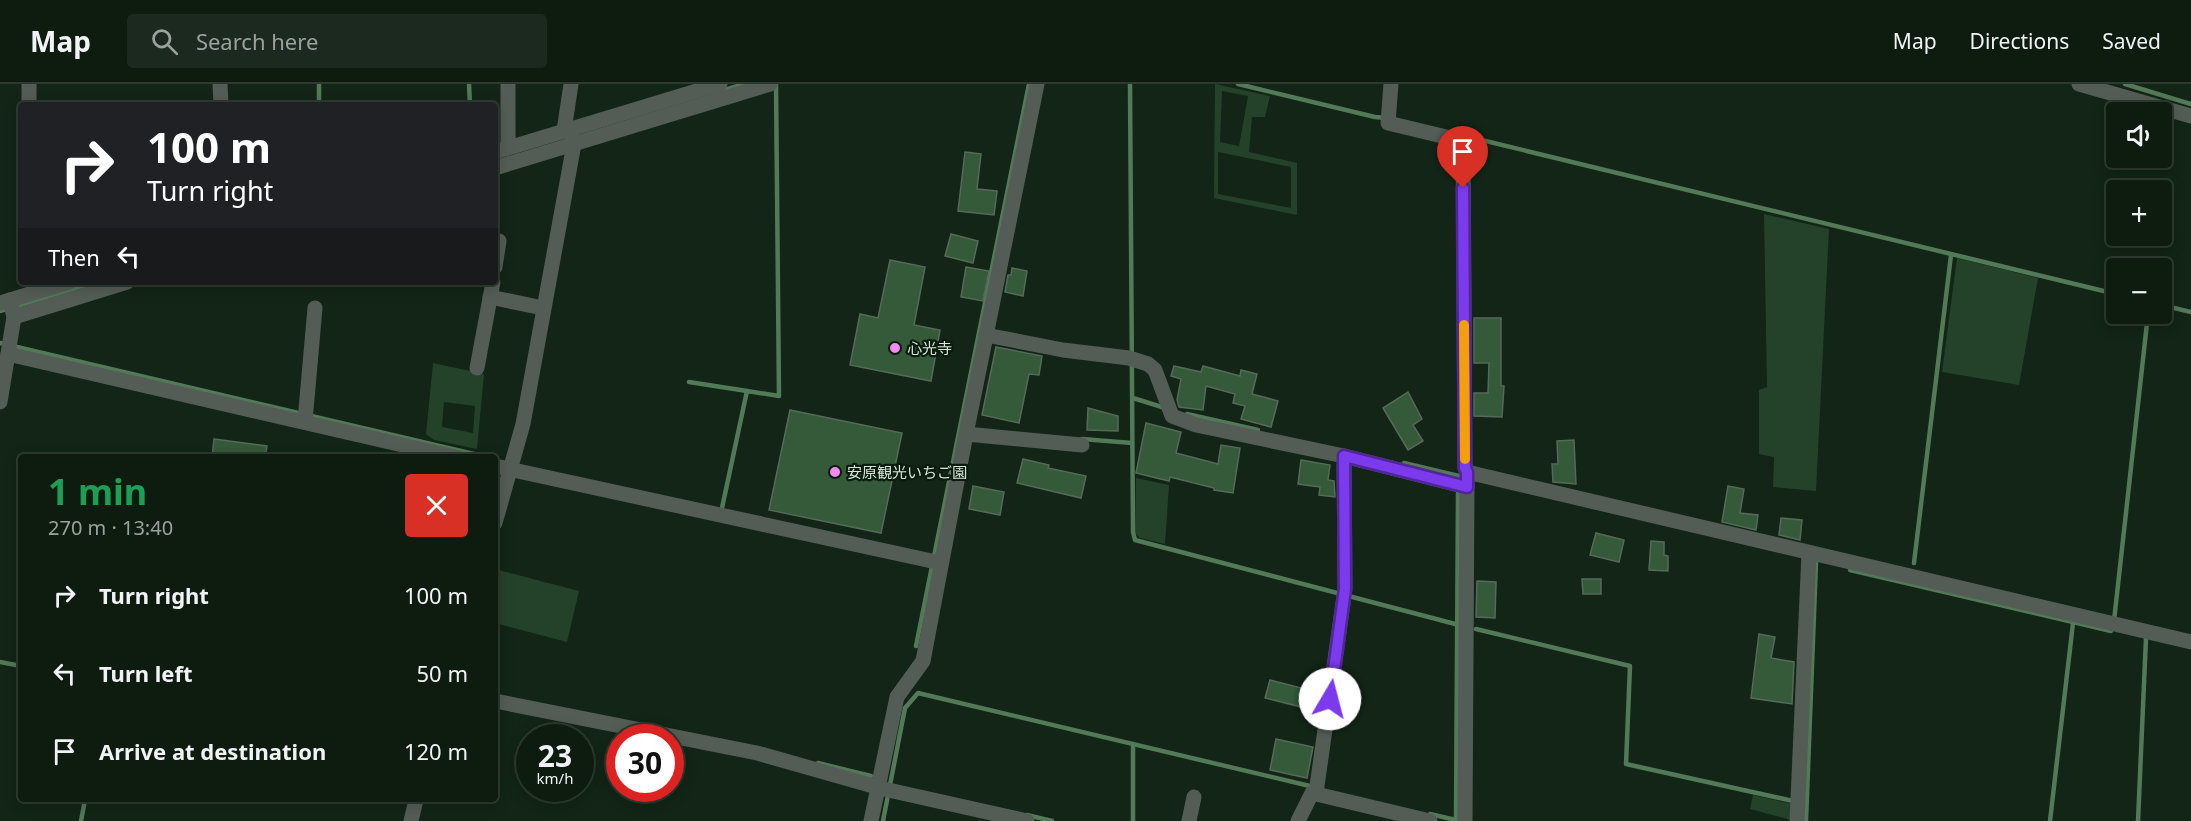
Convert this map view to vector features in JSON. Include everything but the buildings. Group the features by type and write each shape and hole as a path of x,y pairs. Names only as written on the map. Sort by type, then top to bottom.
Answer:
{"street":[{"path":"28,84 28,102"},
{"path":"220,84 220,102"},
{"path":"508,84 502,150 573,138 770,84"},
{"path":"498,508 507,465 523,424 573,138 571,84"},
{"path":"498,167 720,84"},
{"path":"871,821 885,789 897,697 923,661 936,561 966,434 1037,84"},
{"path":"1391,84 1388,123 1462,141 1465,468 1467,479 1465,819"},
{"path":"2079,84 2191,116"},
{"path":"498,251 500,241"},
{"path":"0,402 9,348 10,307 28,288 48,285"},
{"path":"10,307 113,285"},
{"path":"477,368 491,289 543,308"},
{"path":"305,421 315,308"},
{"path":"986,335 1063,350 1132,359 1148,364 1155,370 1172,416 1197,425 1467,479 1808,558 2191,642"},
{"path":"9,348 442,454"},
{"path":"966,434 1082,444"},
{"path":"1298,821 1312,793 1317,789 1345,594 1344,456"},
{"path":"507,465 936,561"},
{"path":"1797,821 1808,558"},
{"path":"498,702 757,753 885,789 1027,821"},
{"path":"1317,789 1430,821"},
{"path":"1189,821 1194,797"},
{"path":"411,821 416,802"}],"green space":[{"path":"1215,84 1270,96 1265,117 1252,117 1249,152 1297,163 1297,215 1214,198","holes":["1222,91 1248,96 1239,146 1220,142","1218,152 1291,167 1291,208 1218,194"]},
{"path":"1764,214 1829,229 1816,491 1773,487 1774,457 1759,454 1759,390 1767,387"},
{"path":"1957,258 2038,278 2019,385 1942,372"},
{"path":"433,363 484,374 477,449 434,440 426,434","holes":["444,402 475,406 473,433 442,427"]},
{"path":"1136,478 1169,485 1165,544 1140,538 1135,533"},
{"path":"498,570 579,591 567,642 498,624"},
{"path":"1753,795 1792,804 1791,820 1750,809"}],"waterway":[{"path":"319,84 319,102"},
{"path":"469,84 470,102"},
{"path":"718,92 744,84"},
{"path":"722,508 747,391 779,396 776,84"},
{"path":"916,646 1029,84"},
{"path":"1130,84 1133,532 1135,540 1459,625"},
{"path":"1238,84 1387,118"},
{"path":"2125,84 2191,104"},
{"path":"1465,136 2106,292"},
{"path":"1914,563 1951,255"},
{"path":"0,311 86,285"},
{"path":"2172,307 2191,312"},
{"path":"2114,621 2147,324"},
{"path":"0,343 474,454"},
{"path":"689,382 747,391"},
{"path":"1133,398 1165,408"},
{"path":"1187,414 1258,430"},
{"path":"1082,439 1132,443"},
{"path":"1404,463 1463,477"},
{"path":"1456,820 1458,493"},
{"path":"1806,821 1816,563"},
{"path":"1850,570 2111,631"},
{"path":"2050,821 2073,623"},
{"path":"1476,629 1630,666 1626,764 1793,801"},
{"path":"2138,821 2146,638"},
{"path":"0,662 18,665"},
{"path":"883,821 905,708 918,693 1314,787"},
{"path":"1133,744 1133,821"},
{"path":"818,763 871,776"},
{"path":"81,821 85,802"},
{"path":"1430,814 1460,821"},
{"path":"1027,815 1052,821"}],"slow traffic":[{"path":"1464,325 1465,459"}],"place":[{"name":"心光寺","path":"895,348"},
{"name":"安原観光いちご園","path":"835,472"}],"route":[{"path":"1330,699 1345,589 1344,456 1467,487 1463,188"}]}
